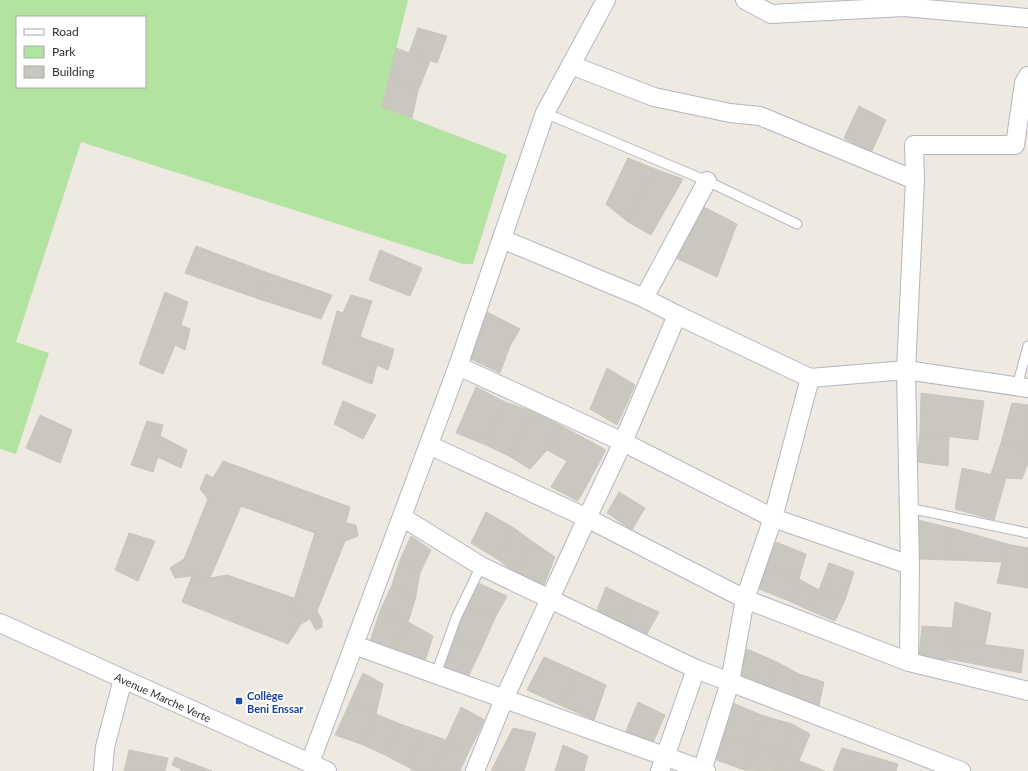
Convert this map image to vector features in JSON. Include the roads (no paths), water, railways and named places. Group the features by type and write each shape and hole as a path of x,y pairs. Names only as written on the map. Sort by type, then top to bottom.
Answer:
{"street":[{"path":"310,763 458,366 545,114 606,0"},
{"path":"745,0 771,14 905,3 1028,18"},
{"path":"571,65 654,97 730,113 760,116 915,180"},
{"path":"909,662 910,565 906,370 915,180 914,146 1015,145 1024,83 1028,76"},
{"path":"644,298 707,181"},
{"path":"502,239 644,298 677,316 810,378 906,370 1022,387"},
{"path":"475,771 504,699 623,442 677,316"},
{"path":"458,366 623,442 774,518 910,565"},
{"path":"354,645 504,699 662,764 703,771 730,682 745,599 774,518 810,378"},
{"path":"429,445 587,518 745,599 909,662 1028,692"},
{"path":"402,517 481,566 696,669 961,771"},
{"name":"Avenue Marche Verte","path":"0,623 327,771"},
{"path":"662,764 696,669"},
{"path":"103,771 104,747 123,678"}],"lane":[{"path":"545,114 707,181 797,224"},
{"path":"1022,387 1028,346"},
{"path":"909,508 1028,533"},
{"path":"436,674 456,618 481,566"}],"place":[{"name":"Collège Beni Enssar","path":"239,701"}]}
